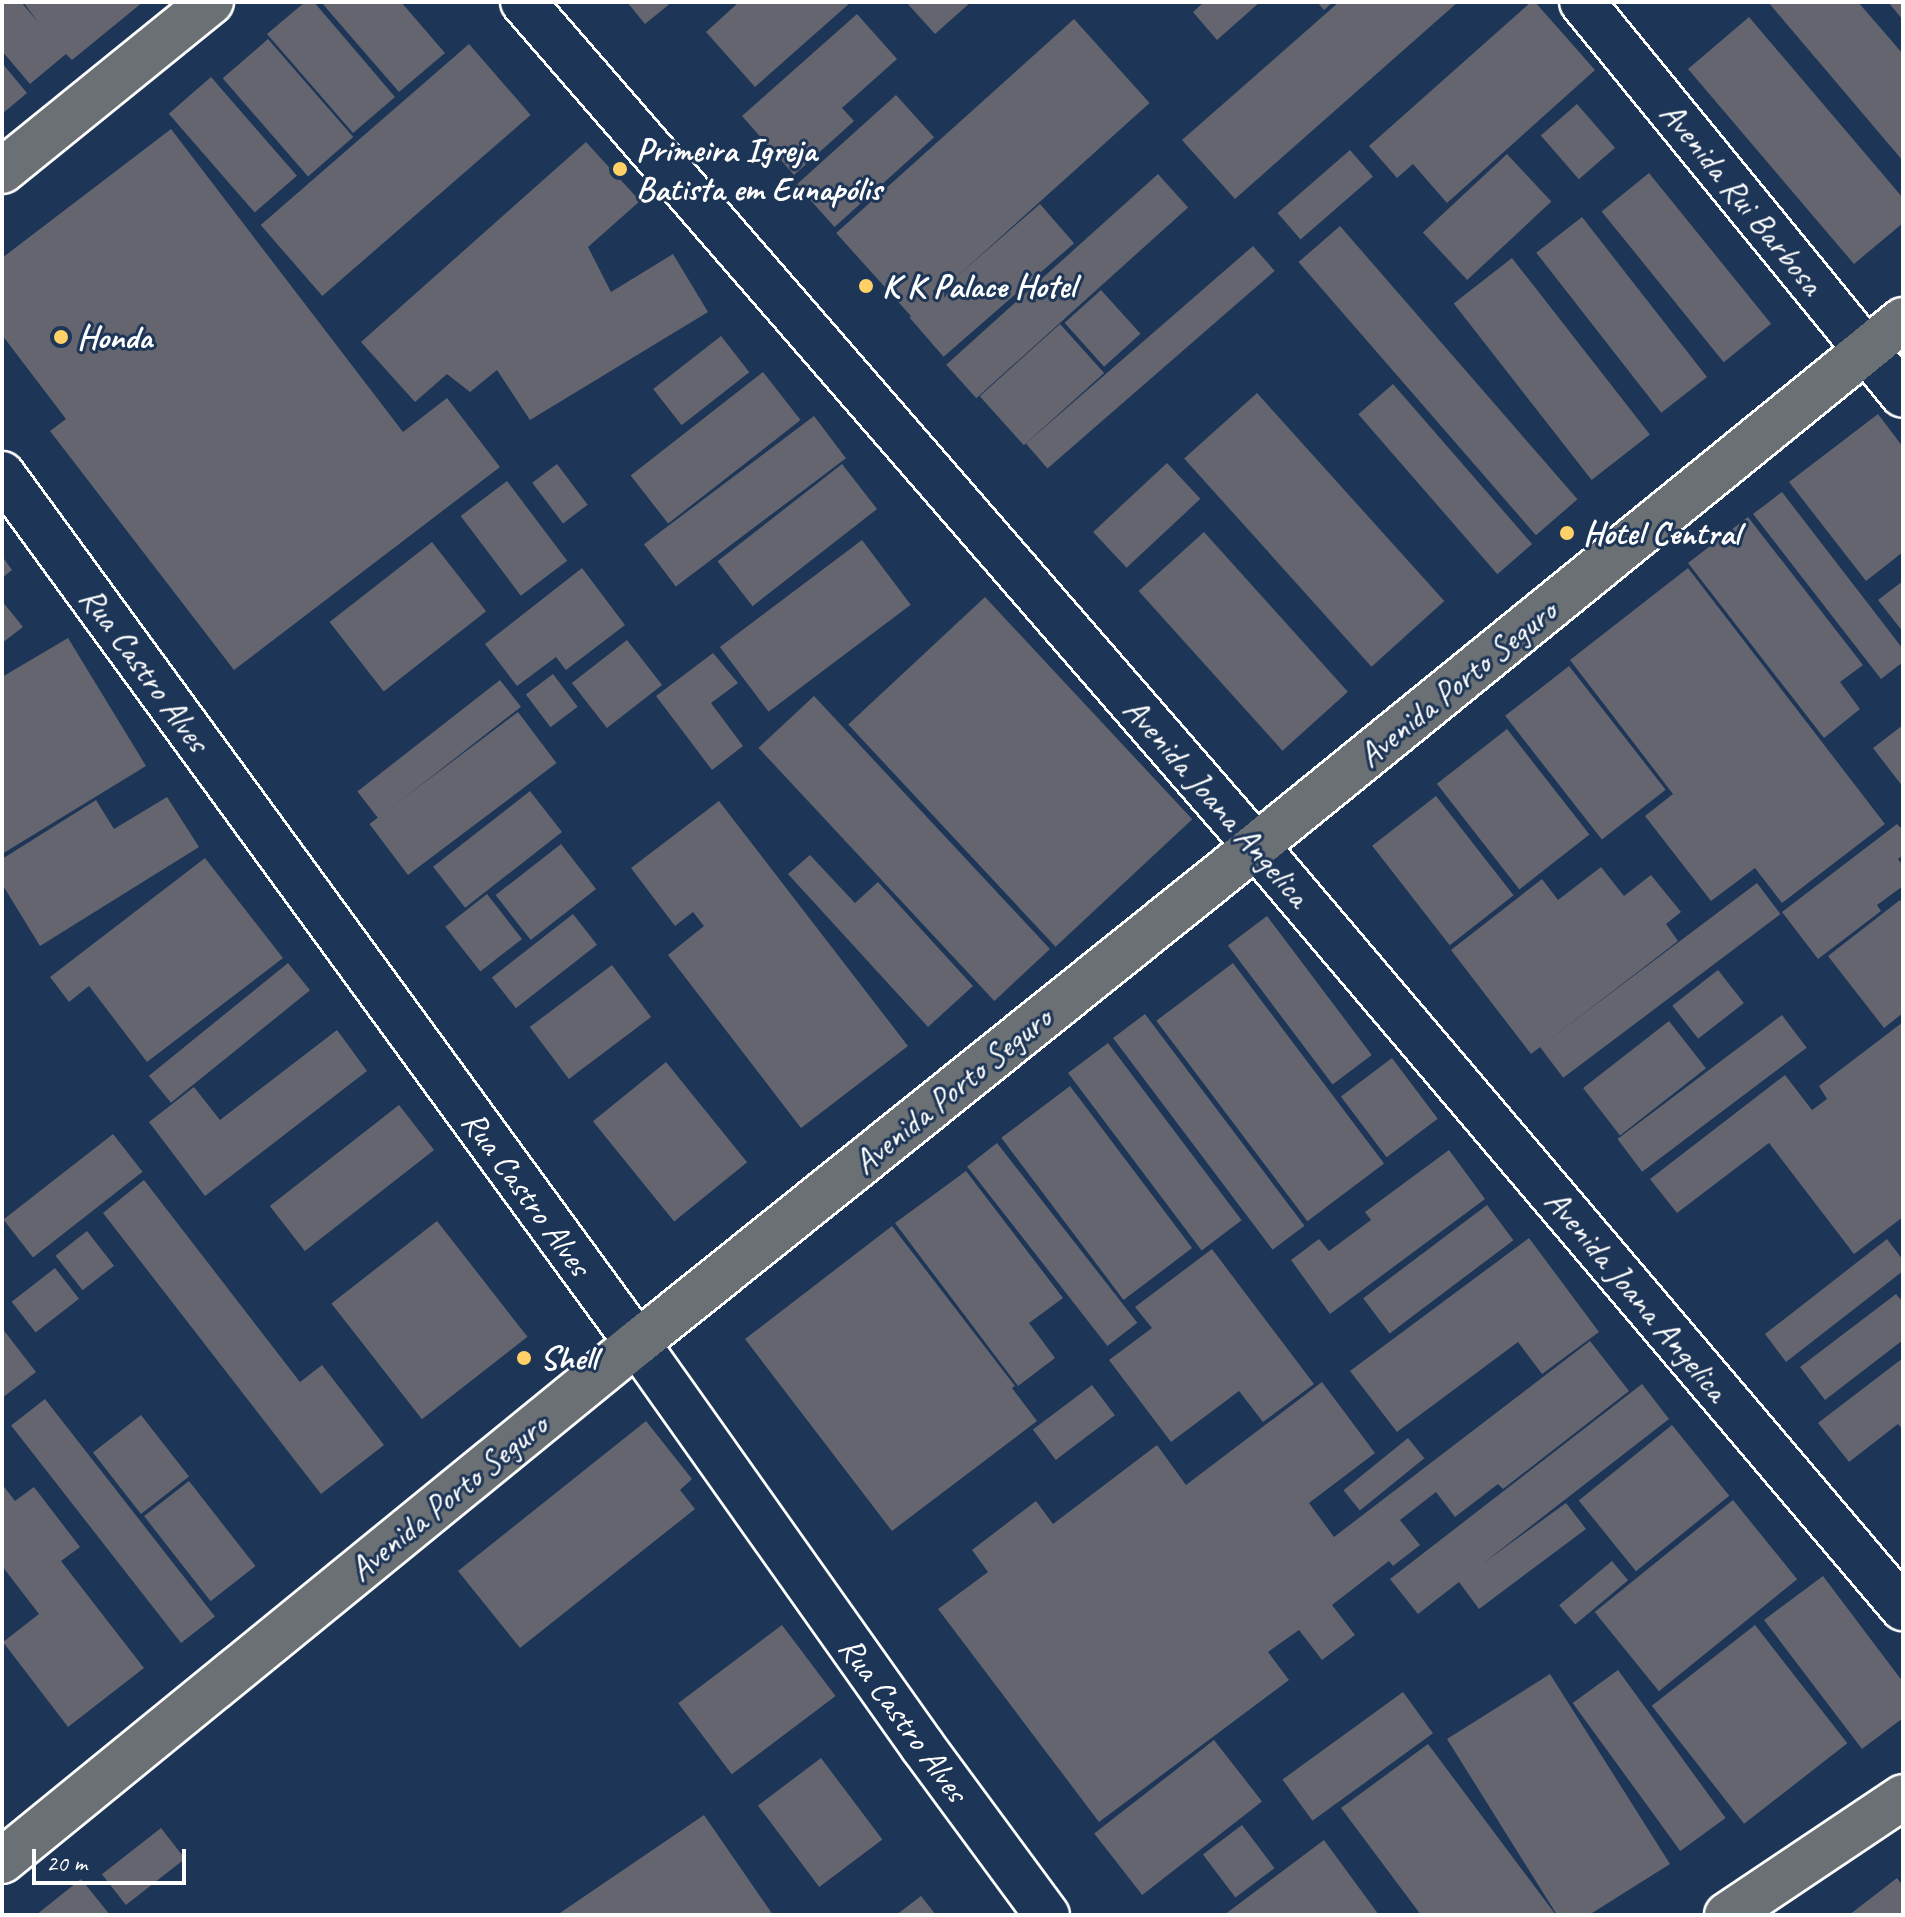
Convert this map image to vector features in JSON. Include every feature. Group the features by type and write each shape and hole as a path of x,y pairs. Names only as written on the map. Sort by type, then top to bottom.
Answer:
{"main road":[{"path":"2,171 211,2"},
{"name":"Avenida Porto Seguro","path":"2,1861 637,1343 1256,846 1903,320"},
{"path":"1727,1915 1903,1797"}],"street":[{"name":"Avenida Joana Angelica","path":"523,2 1256,846 1903,1608"},
{"name":"Avenida Rui Barbosa","path":"1582,2 1903,395"},
{"name":"Rua Castro Alves","path":"2,474 637,1343 923,1747 1047,1915"}],"building":[{"path":"2,2 21,2 39,23 23,2 143,2 72,60 66,54 30,84 2,51"},
{"path":"305,2 314,2 395,97 353,133 267,34"},
{"path":"321,2 401,2 445,53 399,92"},
{"path":"627,2 672,2 645,24"},
{"path":"739,2 851,2 755,87 706,32"},
{"path":"906,2 971,2 935,34"},
{"path":"1204,2 1260,2 1217,40 1193,12"},
{"path":"1317,2 1333,2 1324,10"},
{"path":"1339,2 1458,2 1235,199 1182,140"},
{"path":"1531,2 1535,2 1595,70 1447,203 1413,164 1397,178 1369,146"},
{"path":"1768,2 1858,2 1903,54 1903,161"},
{"path":"1888,2 1903,2 1903,20"},
{"path":"857,14 897,59 842,108 854,121 794,175 742,116"},
{"path":"1749,17 1903,198 1903,223 1854,264 1688,69"},
{"path":"1074,19 1150,103 912,317 836,233"},
{"path":"268,39 353,137 308,176 223,78"},
{"path":"469,44 531,115 322,296 261,225"},
{"path":"2,63 27,93 2,114"},
{"path":"211,77 297,176 255,213 169,114"},
{"path":"896,95 934,137 835,227 796,185"},
{"path":"1577,104 1615,148 1579,179 1541,135"},
{"path":"171,129 403,432 447,398 500,467 234,670 50,431 66,419 2,335 2,258"},
{"path":"586,142 640,201 588,247 611,292 673,254 708,312 530,420 497,370 470,392 447,374 415,402 361,342"},
{"path":"1350,150 1373,176 1301,239 1278,213"},
{"path":"1507,154 1551,202 1467,280 1423,232"},
{"path":"1649,173 1771,324 1724,362 1602,211"},
{"path":"1158,174 1188,207 976,398 946,365"},
{"path":"1040,204 1074,243 944,357 909,317"},
{"path":"1582,217 1707,377 1661,413 1536,253"},
{"path":"1340,226 1577,499 1536,535 1298,262"},
{"path":"1253,246 1275,271 1047,468 1026,443"},
{"path":"1512,258 1650,435 1592,480 1454,304"},
{"path":"1101,290 1140,334 1104,367 1065,323"},
{"path":"1060,324 1104,373 1024,445 980,396"},
{"path":"721,336 749,372 682,425 653,389"},
{"path":"763,372 801,420 668,523 631,475"},
{"path":"1393,384 1532,544 1497,574 1358,414"},
{"path":"1257,393 1444,601 1372,667 1184,459"},
{"path":"1878,414 1903,447 1903,552 1866,581 1789,482"},
{"path":"814,416 846,458 676,587 644,544"},
{"path":"1167,463 1200,499 1127,568 1093,532"},
{"path":"557,464 588,505 563,523 532,483"},
{"path":"842,464 877,509 753,606 717,561"},
{"path":"507,481 567,561 521,596 461,516"},
{"path":"1782,492 1903,649 1903,662 1881,679 1753,514"},
{"path":"1748,517 1863,665 1840,682 1860,709 1824,738 1688,563"},
{"path":"1204,532 1348,692 1282,751 1139,591"},
{"path":"862,540 911,605 769,712 720,647"},
{"path":"432,542 486,611 384,691 330,622"},
{"path":"2,556 12,570 2,578"},
{"path":"582,568 625,625 566,670 556,657 517,686 485,644"},
{"path":"1688,568 1885,824 1782,903 1755,868 1711,901 1645,816 1673,794 1570,660"},
{"path":"1903,581 1903,632 1878,600"},
{"path":"985,597 1192,819 1056,947 848,725"},
{"path":"2,601 23,627 2,643"},
{"path":"68,638 146,766 2,854 2,677"},
{"path":"627,640 662,685 607,728 572,683"},
{"path":"713,653 738,683 711,703 743,746 712,770 656,696"},
{"path":"1569,666 1666,790 1602,840 1505,716"},
{"path":"553,674 578,707 551,727 526,694"},
{"path":"500,680 521,707 378,818 357,791"},
{"path":"814,696 1050,949 994,1001 758,748"},
{"path":"518,712 557,763 408,875 369,824"},
{"path":"1903,725 1903,787 1873,748"},
{"path":"1507,729 1589,835 1519,889 1437,784"},
{"path":"530,791 562,832 465,908 433,867"},
{"path":"1436,796 1514,895 1450,945 1372,846"},
{"path":"167,797 199,847 40,946 2,884 2,859 96,800 114,829"},
{"path":"719,801 908,1046 801,1128 668,955 704,926 693,912 675,926 631,868"},
{"path":"1897,824 1903,830 1903,855 1898,859 1903,866 1903,886 1877,905 1881,911 1818,959 1782,912"},
{"path":"561,844 596,889 531,940 496,895"},
{"path":"810,855 855,903 878,882 973,986 928,1027 788,874"},
{"path":"205,858 283,958 147,1062 89,986 69,1002 50,977"},
{"path":"1601,867 1624,896 1651,875 1681,912 1666,924 1678,941 1531,1054 1451,950 1542,879 1558,900"},
{"path":"1757,883 1780,914 1563,1078 1540,1047"},
{"path":"487,894 522,939 480,972 445,927"},
{"path":"1900,900 1903,905 1903,1013 1884,1028 1828,956"},
{"path":"573,914 597,945 516,1008 492,977"},
{"path":"1267,916 1372,1055 1333,1084 1228,945"},
{"path":"288,963 310,990 171,1103 149,1076"},
{"path":"1233,963 1384,1163 1307,1221 1156,1021"},
{"path":"612,965 651,1017 569,1079 530,1027"},
{"path":"1718,970 1744,1003 1698,1039 1672,1006"},
{"path":"1145,1014 1304,1226 1273,1250 1113,1038"},
{"path":"1782,1015 1807,1048 1642,1172 1617,1139"},
{"path":"1669,1021 1706,1068 1620,1135 1583,1088"},
{"path":"1903,1022 1903,1217 1854,1254 1769,1143 1677,1213 1650,1179 1785,1075 1812,1110 1827,1099 1819,1086"},
{"path":"337,1030 367,1071 205,1196 149,1122 194,1087 220,1120"},
{"path":"1108,1043 1242,1220 1202,1250 1068,1073"},
{"path":"1392,1058 1438,1119 1387,1157 1341,1097"},
{"path":"666,1062 747,1162 674,1221 593,1121"},
{"path":"1070,1086 1192,1248 1123,1300 1001,1138"},
{"path":"399,1105 434,1150 305,1251 270,1206"},
{"path":"113,1134 143,1172 33,1257 3,1220"},
{"path":"997,1143 1137,1323 1107,1346 967,1166"},
{"path":"1449,1150 1485,1199 1330,1314 1291,1260 1319,1239 1329,1251 1371,1220 1365,1212"},
{"path":"966,1171 1063,1298 1029,1323 1055,1358 1018,1386 895,1223"},
{"path":"144,1180 300,1382 322,1365 384,1445 321,1494 103,1213"},
{"path":"1487,1205 1513,1240 1390,1333 1363,1298"},
{"path":"437,1221 528,1337 422,1419 331,1303"},
{"path":"892,1226 1015,1386 1012,1388 1037,1421 892,1531 745,1339"},
{"path":"87,1231 114,1266 83,1290 55,1256"},
{"path":"1529,1238 1599,1332 1542,1374 1518,1342 1397,1432 1350,1371"},
{"path":"1887,1239 1903,1260 1903,1271 1786,1362 1765,1334"},
{"path":"1212,1249 1314,1384 1263,1422 1239,1391 1171,1442 1109,1360 1152,1328 1135,1307"},
{"path":"55,1268 79,1299 36,1333 12,1302"},
{"path":"1896,1294 1903,1302 1903,1340 1825,1400 1800,1367"},
{"path":"2,1328 36,1372 2,1398"},
{"path":"1590,1341 1629,1391 1503,1489 1498,1484 1455,1517 1436,1492 1400,1520 1420,1545 1393,1566 1389,1561 1332,1605 1355,1635 1322,1660 1299,1630 1268,1652 1289,1680 1099,1822 938,1609 988,1572 972,1550 1036,1501 1053,1524 1157,1445 1186,1485 1322,1382 1375,1453 1309,1503 1334,1537"},
{"path":"1903,1358 1903,1430 1898,1424 1849,1462 1818,1423"},
{"path":"1642,1384 1669,1419 1482,1564 1566,1503 1586,1529 1479,1609 1459,1582 1418,1614 1390,1579"},
{"path":"1092,1385 1115,1415 1056,1460 1033,1430"},
{"path":"45,1399 215,1616 181,1643 11,1425"},
{"path":"141,1415 189,1476 141,1514 93,1453"},
{"path":"646,1421 692,1479 680,1490 695,1509 520,1648 458,1571"},
{"path":"1672,1425 1729,1496 1636,1571 1579,1501"},
{"path":"1408,1438 1424,1458 1360,1510 1343,1490"},
{"path":"189,1481 255,1566 211,1601 144,1516"},
{"path":"2,1484 15,1501 34,1487 80,1547 61,1561 144,1668 68,1727 3,1642 39,1614 2,1566"},
{"path":"1733,1500 1797,1579 1659,1691 1595,1612"},
{"path":"1612,1561 1628,1580 1575,1625 1559,1605"},
{"path":"1823,1576 1903,1682 1903,1718 1862,1749 1764,1620"},
{"path":"782,1625 836,1696 732,1774 678,1703"},
{"path":"1755,1625 1847,1743 1744,1824 1652,1706"},
{"path":"1618,1670 1726,1818 1680,1851 1573,1703"},
{"path":"1550,1674 1670,1864 1589,1915 1557,1915 1447,1739"},
{"path":"1403,1692 1433,1733 1312,1821 1282,1780"},
{"path":"1214,1740 1262,1801 1142,1895 1094,1834"},
{"path":"1428,1744 1556,1915 1421,1915 1341,1808"},
{"path":"821,1758 882,1839 819,1887 758,1806"},
{"path":"704,1815 773,1915 557,1915"},
{"path":"1242,1825 1274,1868 1235,1898 1203,1854"},
{"path":"161,1828 185,1859 126,1905 102,1874"},
{"path":"1324,1840 1379,1915 1224,1915"},
{"path":"1897,1878 1903,1886 1903,1915 1849,1915"},
{"path":"81,1879 110,1915 36,1915"},
{"path":"921,1896 936,1915 896,1915"}],"place":[{"name":"Primeira Igreja Batista em Eunapólis","path":"620,169"},
{"name":"K K Palace Hotel","path":"866,286"},
{"name":"Honda","path":"61,337"},
{"name":"Hotel Central","path":"1567,533"},
{"name":"Shell","path":"524,1358"}]}
